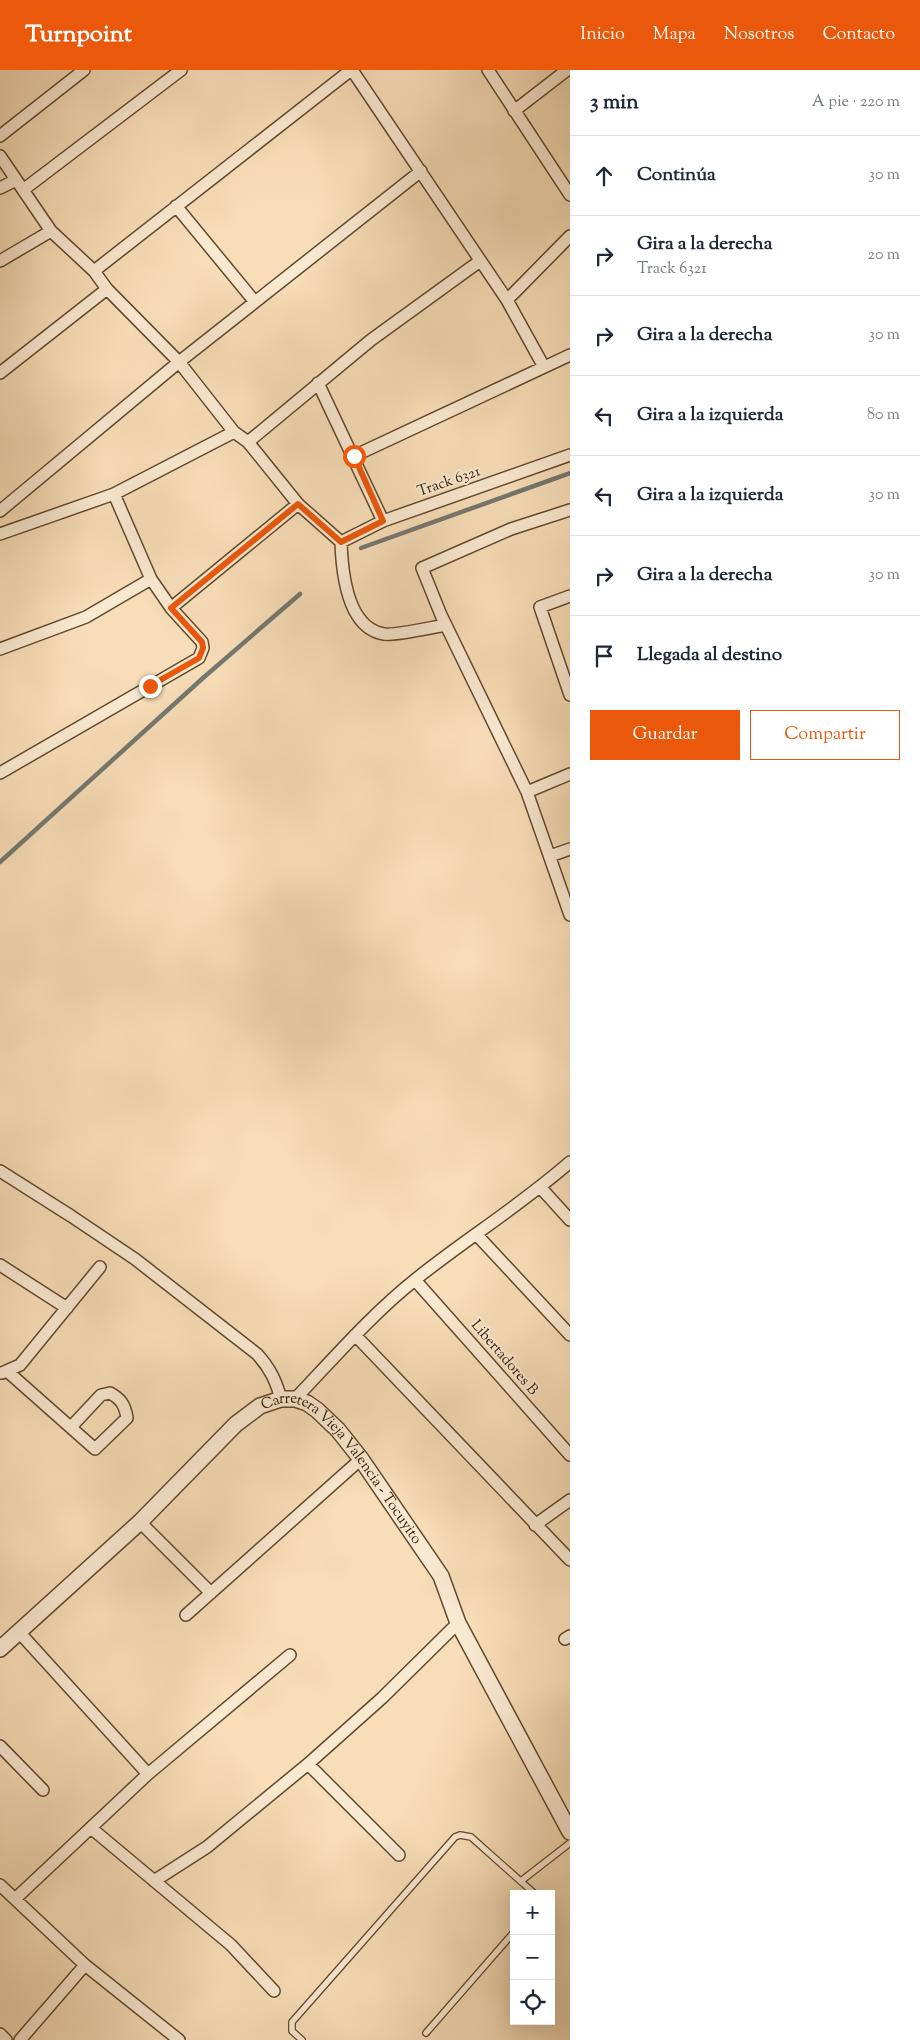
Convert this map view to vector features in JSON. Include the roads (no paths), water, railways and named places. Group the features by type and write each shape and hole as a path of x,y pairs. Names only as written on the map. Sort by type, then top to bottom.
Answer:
{"street":[{"path":"0,136 84,70"},
{"path":"23,190 181,70"},
{"path":"94,271 352,70 507,300 544,367"},
{"path":"488,70 570,195"},
{"path":"514,111 567,70"},
{"path":"0,156 50,231 94,271 106,289 178,362 234,432 248,442 298,504 341,542 348,593 353,608 365,626 384,634 446,625"},
{"path":"0,511 178,362 421,171"},
{"path":"0,188 16,180"},
{"path":"176,206 255,302"},
{"path":"0,261 50,231"},
{"path":"507,300 570,236"},
{"path":"248,442 371,340 480,261"},
{"path":"0,373 106,289"},
{"path":"354,456 570,355"},
{"path":"318,383 383,521"},
{"path":"0,534 114,494 234,432"},
{"name":"Track 6321","path":"341,542 383,521 570,455"},
{"path":"0,773 199,658 203,648 202,642 171,608 151,579 114,494"},
{"path":"171,608 298,504"},
{"path":"570,510 511,529 422,568 446,625 527,792 570,915"},
{"path":"0,649 86,617 151,579"},
{"path":"570,596 540,607 570,695"},
{"path":"527,792 570,774"},
{"path":"550,856 570,849"},
{"path":"0,1170 135,1259 257,1354 270,1370 288,1399 415,1280 541,1188 570,1162"},
{"path":"541,1188 570,1220"},
{"path":"476,1234 570,1334"},
{"path":"0,1265 66,1308"},
{"path":"71,1428 101,1395 110,1393 121,1399 126,1409 127,1418 96,1449 4,1372 20,1365 100,1267"},
{"name":"Libertadores B","path":"415,1280 570,1455"},
{"path":"355,1335 570,1560"},
{"name":"Carretera Vieja Valencia - Tocuyito","path":"0,1649 140,1522 236,1424 260,1406 288,1399 307,1403 338,1430 441,1576 458,1623 570,1832"},
{"path":"186,1615 360,1459"},
{"path":"535,1525 570,1500"},
{"path":"140,1522 211,1593"},
{"path":"154,1881 207,1847 308,1764 382,1698 458,1623"},
{"path":"19,1632 148,1774"},
{"path":"15,1899 148,1774 290,1655"},
{"path":"0,1746 43,1790"},
{"path":"308,1764 399,1855"},
{"path":"91,1828 231,1946 274,1991"},
{"path":"0,1885 85,1965 178,2040"},
{"path":"20,2040 85,1965"},
{"path":"0,2034 6,2040"}],"lane":[{"path":"302,2040 292,2031 292,2022 451,1840 460,1835 471,1837 531,1890"},
{"path":"521,1881 570,1843"},
{"path":"426,2033 511,1935"}],"waterway":[{"path":"361,548 570,473"},
{"path":"0,862 203,678 300,594"}]}
